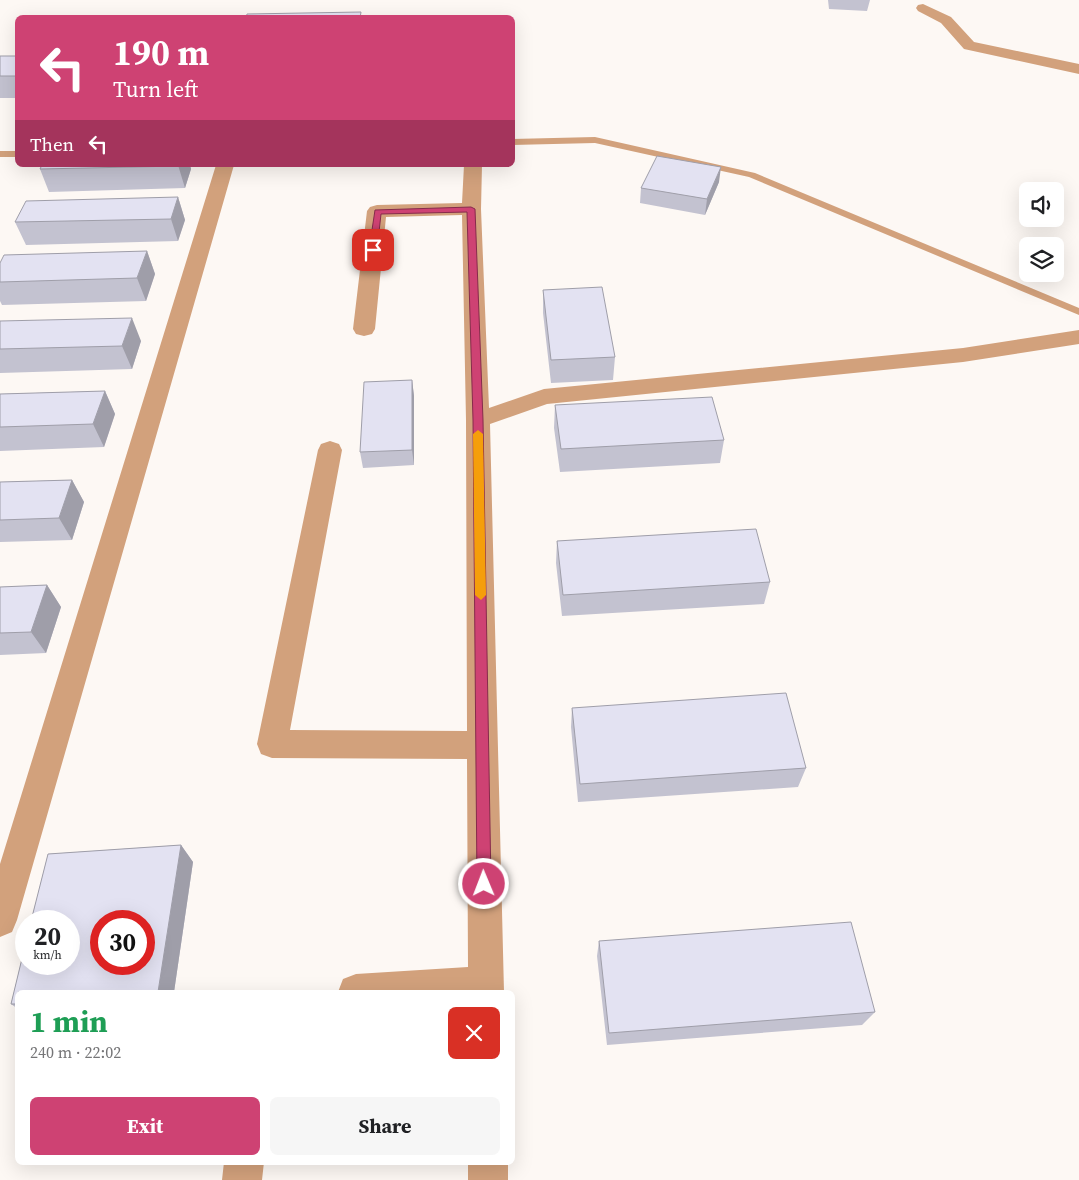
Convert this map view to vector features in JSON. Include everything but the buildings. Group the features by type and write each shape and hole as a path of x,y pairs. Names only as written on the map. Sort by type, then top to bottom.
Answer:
{"street":[{"path":"923,8 946,20 969,46 1079,69"},
{"path":"0,920 224,167"},
{"path":"421,990 486,988 478,420 471,209 473,167"},
{"path":"364,329 377,211 471,209"},
{"path":"478,420 544,397 963,355 1079,337"},
{"path":"330,450 272,744 482,745"},
{"path":"242,1180 244,1165"},
{"path":"488,1165 488,1180"}],"lane":[{"path":"515,142 595,140 752,175 1079,312"},
{"path":"0,154 15,154"}],"slow traffic":[{"path":"478,434 481,595"}],"route":[{"path":"373,250 377,211 471,209 478,420 484,884"}]}
